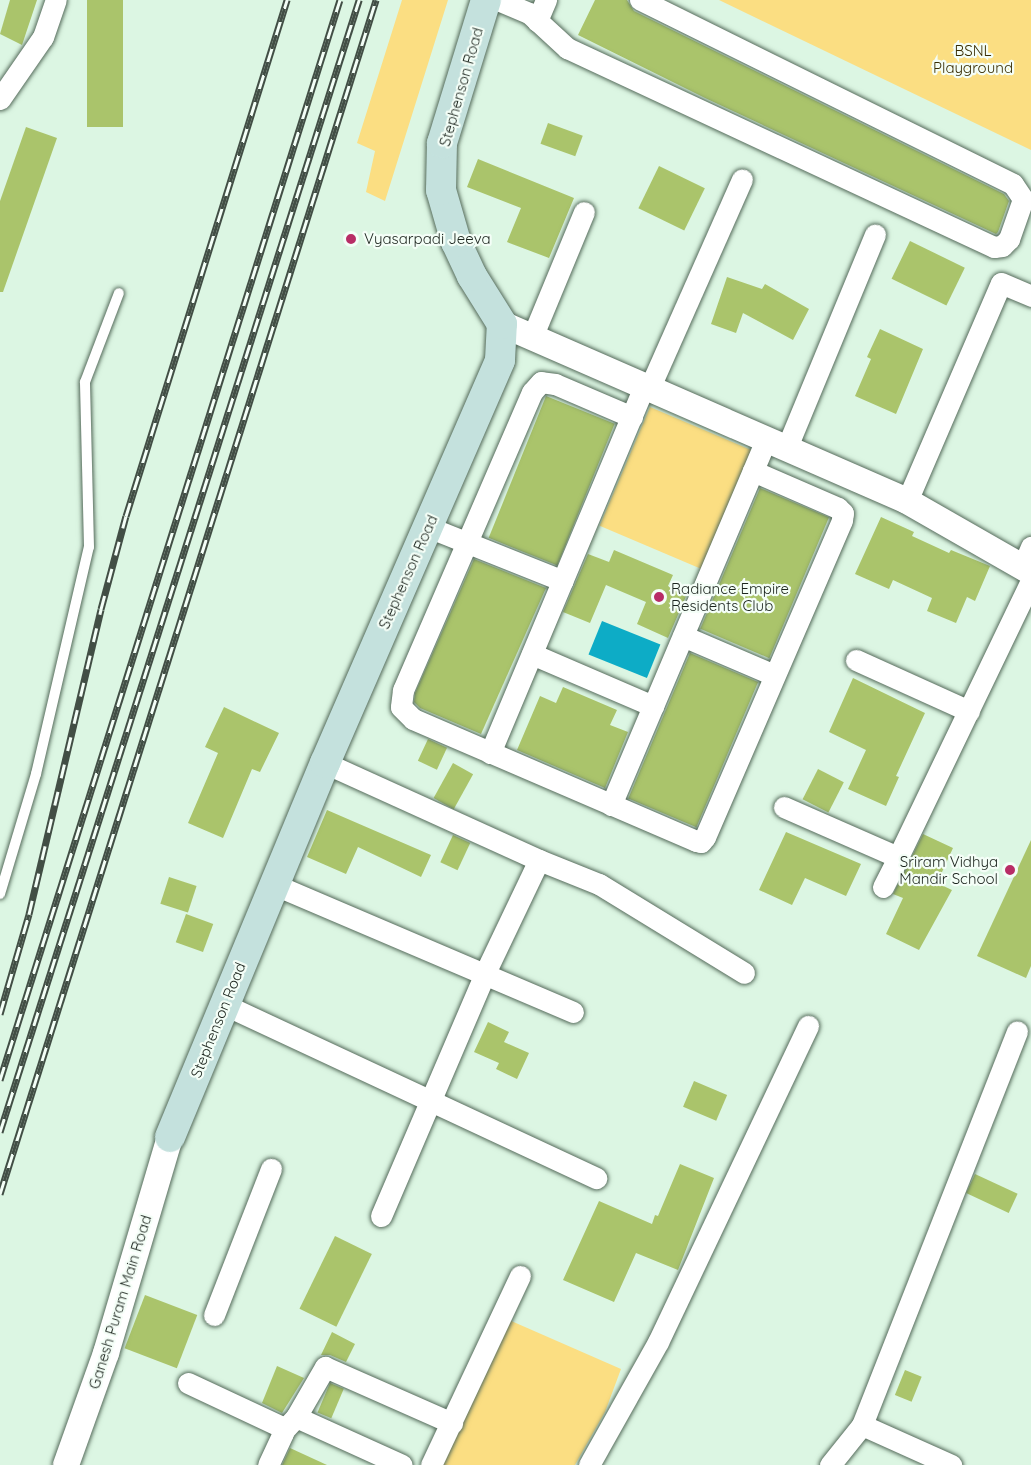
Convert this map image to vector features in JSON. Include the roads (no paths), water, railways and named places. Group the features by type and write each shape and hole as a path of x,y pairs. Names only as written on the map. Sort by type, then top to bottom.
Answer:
{"main road":[{"name":"Stephenson Road","path":"170,1137 273,884 500,360 502,324 472,276 456,242 441,190 442,143 498,2"}],"street":[{"path":"0,99 43,37 56,0"},
{"path":"537,21 546,0"},
{"path":"498,2 530,13 567,48 985,243 994,247 1002,246 1009,239 1023,199 1013,184 640,0"},
{"path":"490,753 632,417 742,179"},
{"path":"533,335 584,212"},
{"path":"611,805 753,471 777,442 875,235"},
{"path":"907,501 1001,283 1031,296"},
{"path":"502,324 533,335 907,501 1029,567 969,711 883,887"},
{"path":"632,417 555,384 541,382 531,392 403,690 401,707 412,719 701,842 843,513 838,508 753,471"},
{"path":"428,527 562,581"},
{"path":"683,636 774,675"},
{"path":"532,654 653,706"},
{"path":"856,660 969,711"},
{"path":"325,763 539,860 599,884 744,973"},
{"path":"784,807 898,856"},
{"path":"381,1216 485,973 539,860"},
{"path":"273,884 573,1012"},
{"path":"223,1004 596,1178"},
{"path":"589,1465 658,1342 808,1026"},
{"path":"830,1465 862,1425 1017,1031"},
{"name":"Ganesh Puram Main Road","path":"66,1465 106,1353 170,1137"},
{"path":"214,1315 271,1169"},
{"path":"431,1465 520,1276"},
{"path":"268,1465 321,1371 329,1367 452,1423"},
{"path":"188,1383 280,1426 290,1424 402,1465"},
{"path":"862,1425 951,1465"}],"lane":[{"path":"0,894 36,774 89,547 85,382 119,293"}],"water":[{"path":"602,621 660,645 647,678 589,654"}],"railway":[{"path":"0,1014 29,914 101,609 126,516 287,0"},
{"path":"0,1080 340,0"},
{"path":"0,1132 359,0"},
{"path":"0,1194 376,0"}],"place":[{"name":"Vyasarpadi Jeeva","path":"351,239"},
{"name":"Radiance Empire Residents Club","path":"659,597"},
{"name":"Sriram Vidhya Mandir School","path":"1010,870"}],"park label":[{"name":"BSNL Playground","path":"973,58"}]}
